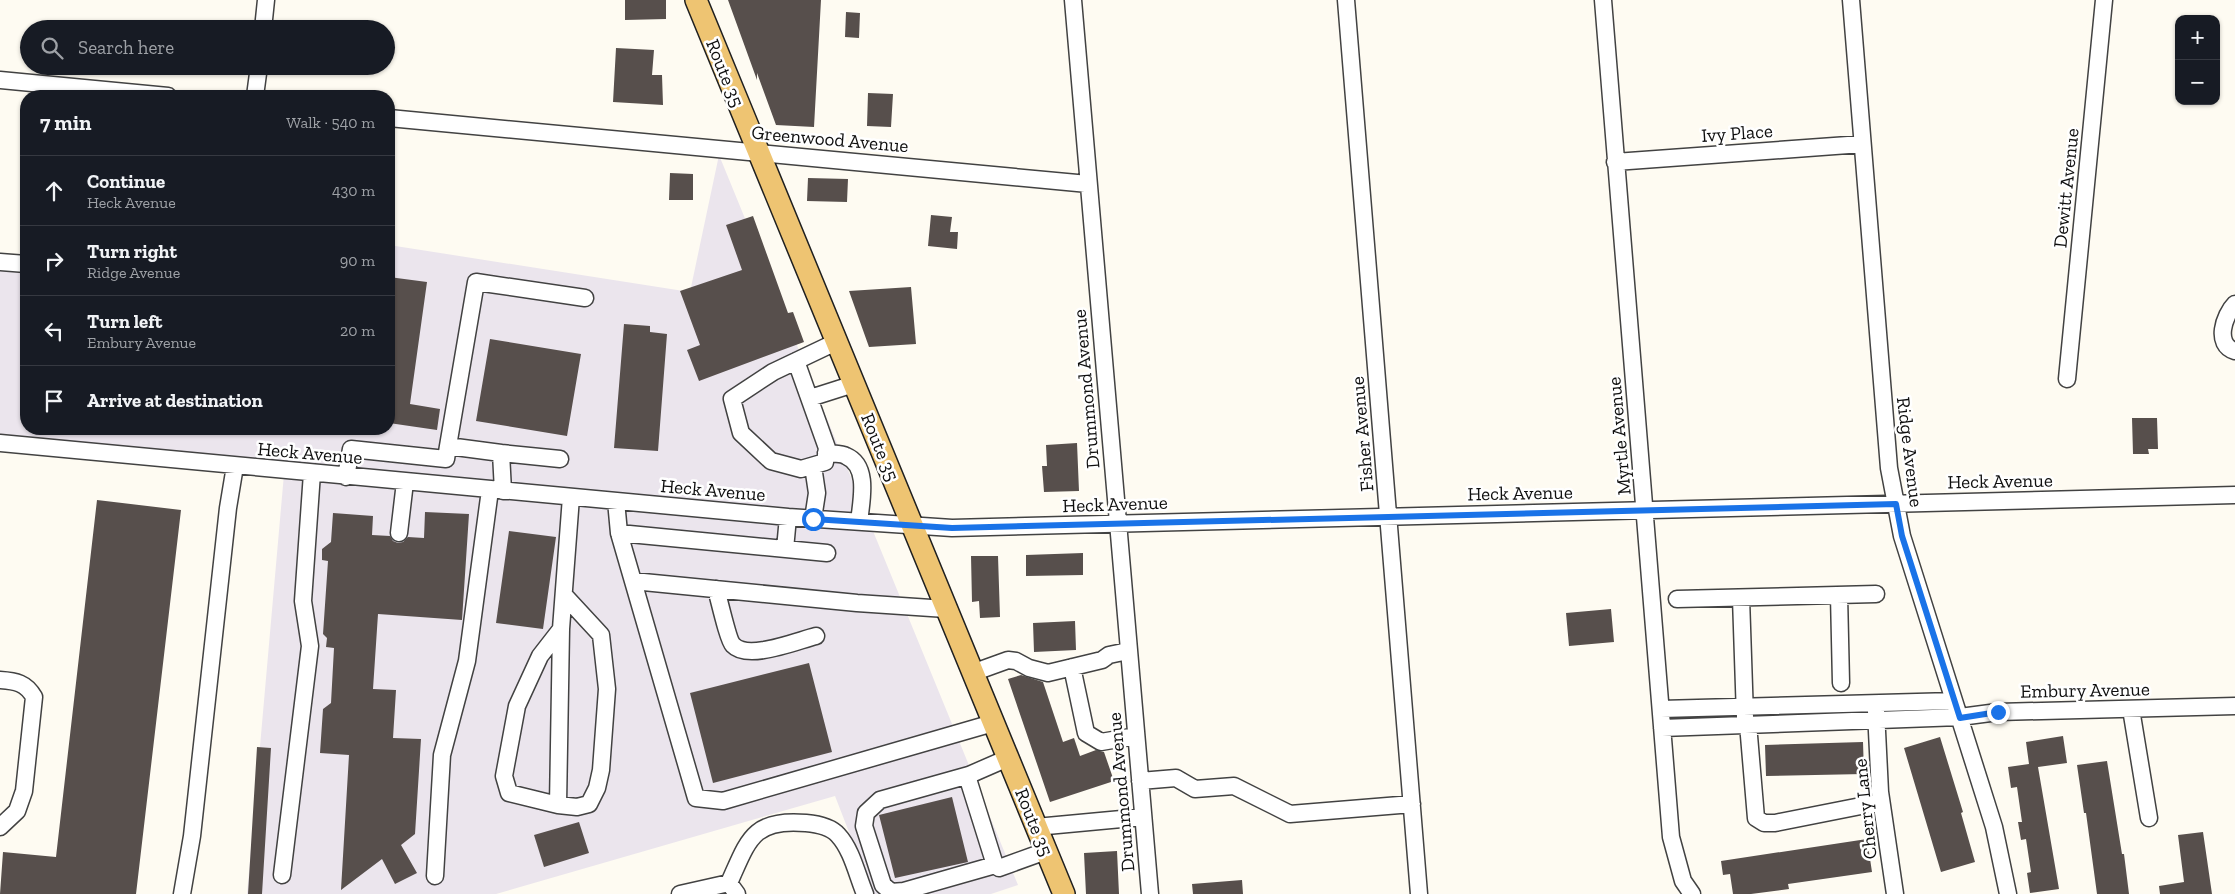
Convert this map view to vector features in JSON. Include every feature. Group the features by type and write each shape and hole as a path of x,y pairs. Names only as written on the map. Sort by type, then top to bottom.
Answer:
{"main road":[{"name":"Route 35","path":"696,0 1064,894"}],"street":[{"path":"263,20 266,0"},
{"name":"Drummond Avenue","path":"1073,0 1150,894"},
{"name":"Fisher Avenue","path":"1346,0 1419,894"},
{"name":"Myrtle Avenue","path":"1603,0 1671,837 1683,881 1692,894"},
{"name":"Ridge Avenue","path":"1851,0 1889,468 1902,536 1994,827 2008,894"},
{"name":"Dewitt Avenue","path":"2067,379 2104,0"},
{"path":"256,90 257,75"},
{"path":"0,80 105,90"},
{"name":"Greenwood Avenue","path":"395,119 1088,184"},
{"name":"Ivy Place","path":"1616,162 1862,144"},
{"path":"0,262 20,264"},
{"path":"442,485 476,282 585,298"},
{"path":"2235,304 2223,318 2223,340 2231,350 2235,351"},
{"path":"796,361 827,448 825,462 801,469 771,461 741,433 732,398 773,372 796,361 836,342"},
{"path":"810,398 854,384"},
{"name":"Heck Avenue","path":"0,443 788,517 952,528 2235,495"},
{"path":"346,476 351,449 501,453 560,459"},
{"path":"435,876 442,755 467,661 497,490 501,453"},
{"path":"826,453 846,456 860,469 862,484 859,522"},
{"path":"182,894 192,836 234,466"},
{"path":"813,466 817,493 813,519"},
{"path":"282,874 310,646 303,601 312,473"},
{"path":"399,534 405,482"},
{"path":"558,805 561,629 571,497"},
{"path":"616,501 619,534 696,798 723,801 993,723"},
{"path":"785,549 788,517"},
{"path":"619,534 827,552"},
{"path":"632,581 857,603 946,609"},
{"path":"716,589 732,644 741,651 754,652 816,636"},
{"path":"1676,599 1876,594"},
{"path":"561,629 540,656 517,706 504,776 509,793 558,805 577,807 589,804 597,788 607,688 601,635 564,595"},
{"path":"1839,595 1841,683"},
{"path":"1742,598 1744,708 1756,818 1764,824 1775,824 1881,802"},
{"path":"972,673 1008,660 1016,660 1029,668 1048,673 1128,651"},
{"path":"1072,667 1086,733 1101,742 1136,736"},
{"path":"0,680 17,682 28,687 34,697 24,791 17,811 0,827"},
{"path":"1661,709 1954,701"},
{"path":"1876,703 1877,720"},
{"name":"Embury Avenue","path":"1662,728 1960,718 1998,712 2235,706"},
{"path":"2131,709 2149,818"},
{"name":"Cherry Lane","path":"1877,720 1881,802 1895,894"},
{"path":"1008,758 969,775 880,800 866,813 864,826 883,886 891,892 904,891 995,865 999,868 1046,851"},
{"path":"969,775 968,779 995,865"},
{"path":"1140,781 1176,778 1195,789 1234,786 1290,814 1412,804"},
{"path":"1036,826 1143,817"},
{"path":"680,894 733,889 745,848 754,834 762,827 796,822 813,824 830,829 837,834 846,845 865,894"}],"shaded area":[{"path":"719,155 1018,885 991,894 873,894 835,796 496,894 247,894 284,474 0,445 0,261 20,263 20,435 395,435 395,246 690,292"}],"building":[{"path":"625,0 666,0 666,19 625,20"},
{"path":"728,0 821,0 814,127 776,125 757,73 757,80"},
{"path":"846,12 860,13 859,38 845,37"},
{"path":"616,48 654,50 652,75 662,75 663,105 613,102"},
{"path":"868,93 893,94 891,127 867,126"},
{"path":"670,173 693,174 693,200 669,200"},
{"path":"808,178 848,179 847,202 807,201"},
{"path":"931,215 952,217 950,232 958,232 957,249 928,246"},
{"path":"753,216 788,313 793,312 804,342 699,381 687,350 700,345 680,291 742,270 726,225"},
{"path":"395,278 427,282 410,404 440,409 437,430 395,424"},
{"path":"911,287 916,344 869,347 849,291"},
{"path":"624,324 650,326 650,332 667,334 658,451 614,448"},
{"path":"490,339 581,354 567,436 476,421"},
{"path":"2132,418 2157,418 2158,449 2148,449 2149,454 2133,454"},
{"path":"1077,443 1079,491 1044,492 1042,466 1047,466 1046,445"},
{"path":"97,500 181,510 136,894 0,894 3,852 56,857"},
{"path":"425,512 469,514 462,620 378,614 373,689 396,690 393,738 421,739 415,834 401,845 417,873 395,884 382,859 341,890 349,755 320,753 323,709 331,703 334,648 326,647 327,638 323,634 328,561 322,560 322,549 331,542 333,513 373,516 372,535 390,536 393,541 398,543 403,542 408,537 424,538"},
{"path":"509,531 556,537 543,629 496,623"},
{"path":"1083,553 1083,575 1026,576 1026,555"},
{"path":"971,556 998,556 1000,617 980,618 979,601 972,602"},
{"path":"1611,609 1614,642 1569,646 1566,613"},
{"path":"1075,621 1076,650 1034,652 1033,623"},
{"path":"809,663 832,752 713,783 690,693"},
{"path":"1021,675 1043,682 1063,742 1074,738 1080,756 1096,750 1104,752 1114,781 1050,802 1008,679"},
{"path":"2063,736 2067,763 2038,767 2059,889 2030,893 2027,873 2031,872 2026,839 2021,840 2018,822 2022,822 2017,787 2011,788 2008,767 2029,764 2026,742"},
{"path":"1940,737 1963,812 1961,813 1975,862 1941,872 1904,748"},
{"path":"1863,742 1864,774 1766,776 1765,745"},
{"path":"257,747 271,748 262,894 248,894"},
{"path":"2107,761 2122,854 2124,854 2129,894 2097,894 2086,813 2084,813 2077,765"},
{"path":"952,797 968,862 895,878 879,815"},
{"path":"579,822 589,853 544,867 534,835"},
{"path":"2203,832 2212,894 2160,894 2159,886 2184,882 2178,835"},
{"path":"1867,839 1872,872 1788,884 1789,889 1751,894 1733,894 1730,874 1723,875 1721,861"},
{"path":"1117,851 1119,894 1086,894 1084,853"},
{"path":"1242,880 1243,894 1193,894 1192,884"}],"route":[{"path":"813,519 952,528 1896,504 1902,536 1960,718 1998,712"}]}
